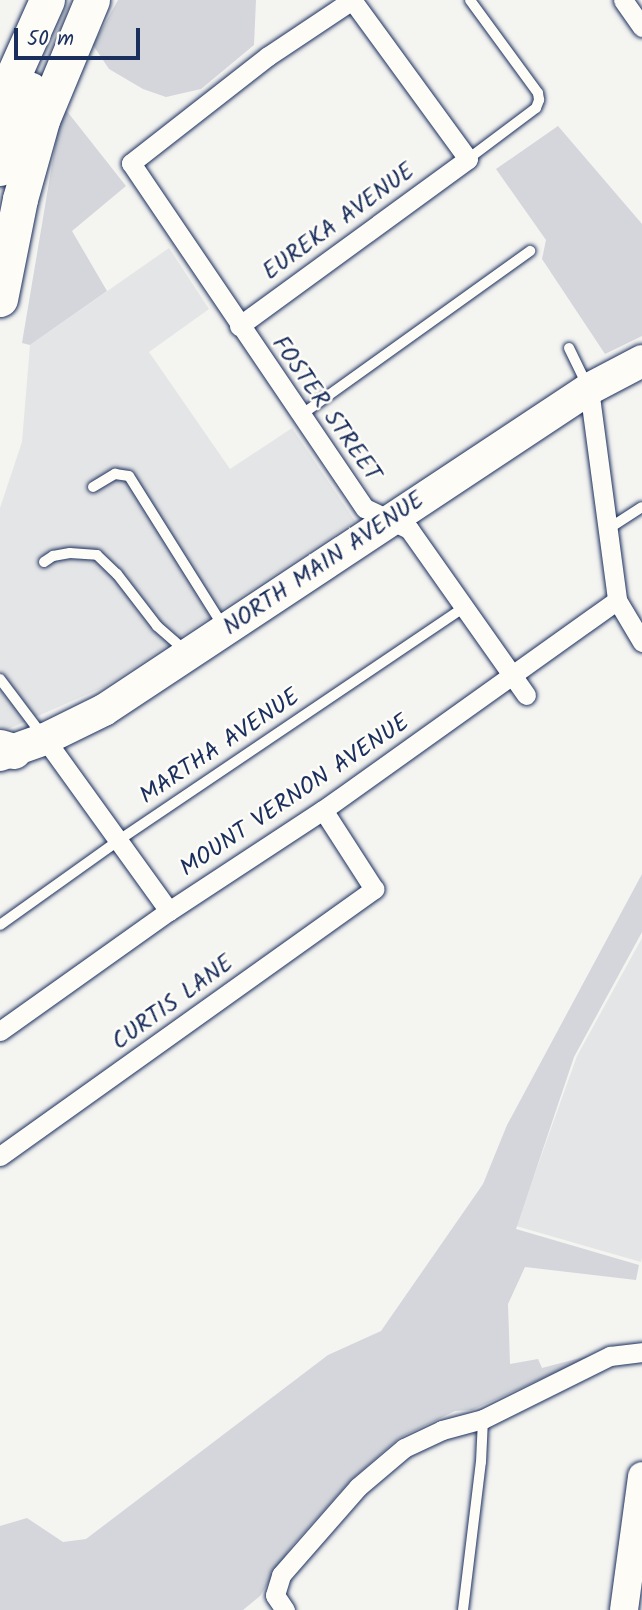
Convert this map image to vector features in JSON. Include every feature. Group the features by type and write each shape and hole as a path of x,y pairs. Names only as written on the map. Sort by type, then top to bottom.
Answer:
{"highway":[{"path":"0,105 47,0"},
{"path":"0,168 34,80 72,0"},
{"path":"0,299 20,199 42,120 92,0"}],"main road":[{"name":"NORTH MAIN AVENUE","path":"4,751 46,739 104,710 589,389 642,360"},
{"path":"624,1610 642,1476"}],"street":[{"path":"352,0 468,159"},
{"name":"FOSTER STREET","path":"352,0 268,56 131,163 239,326 365,508 409,529 526,695"},
{"path":"622,0 642,27"},
{"name":"EUREKA AVENUE","path":"239,326 468,159"},
{"path":"589,389 617,600 642,642"},
{"name":"MOUNT VERNON AVENUE","path":"0,1031 169,911 323,810 617,600"},
{"path":"46,739 169,911"},
{"name":"CURTIS LANE","path":"0,1157 374,890 323,810"},
{"path":"285,1610 275,1595 281,1575 358,1487 404,1448 442,1430 483,1419 610,1356 642,1352"}],"lane":[{"path":"468,159 536,108 539,100 538,93 470,0"},
{"path":"301,415 530,251"},
{"path":"569,348 589,389"},
{"path":"93,487 115,474 129,476 225,630"},
{"path":"608,528 642,507"},
{"path":"44,562 70,553 97,555 117,574 157,626 189,654"},
{"name":"MARTHA AVENUE","path":"0,925 118,840 465,607"},
{"path":"0,679 46,739"},
{"path":"463,1610 481,1462 483,1419"}],"shaded area":[{"path":"118,0 256,0 254,45 201,89 166,97 143,89 109,69 93,45"},
{"path":"62,105 126,186 72,231 107,291 30,345 22,343"},
{"path":"558,126 642,224 642,336 605,354 542,259 546,240 496,169"},
{"path":"169,248 209,309 149,352 230,469 292,428 355,521 104,687 8,729 0,728 0,508 22,442 30,345"},
{"path":"642,874 642,932 574,1057 516,1229 639,1265 636,1280 525,1267 508,1304 510,1364 538,1359 542,1368 599,1353 472,1410 455,1411 399,1438 351,1480 291,1547 260,1596 243,1610 0,1610 0,1526 27,1518 63,1542 86,1539 328,1355 381,1331 483,1184 507,1125"},
{"path":"642,938 641,1262 516,1226 577,1056"}]}
